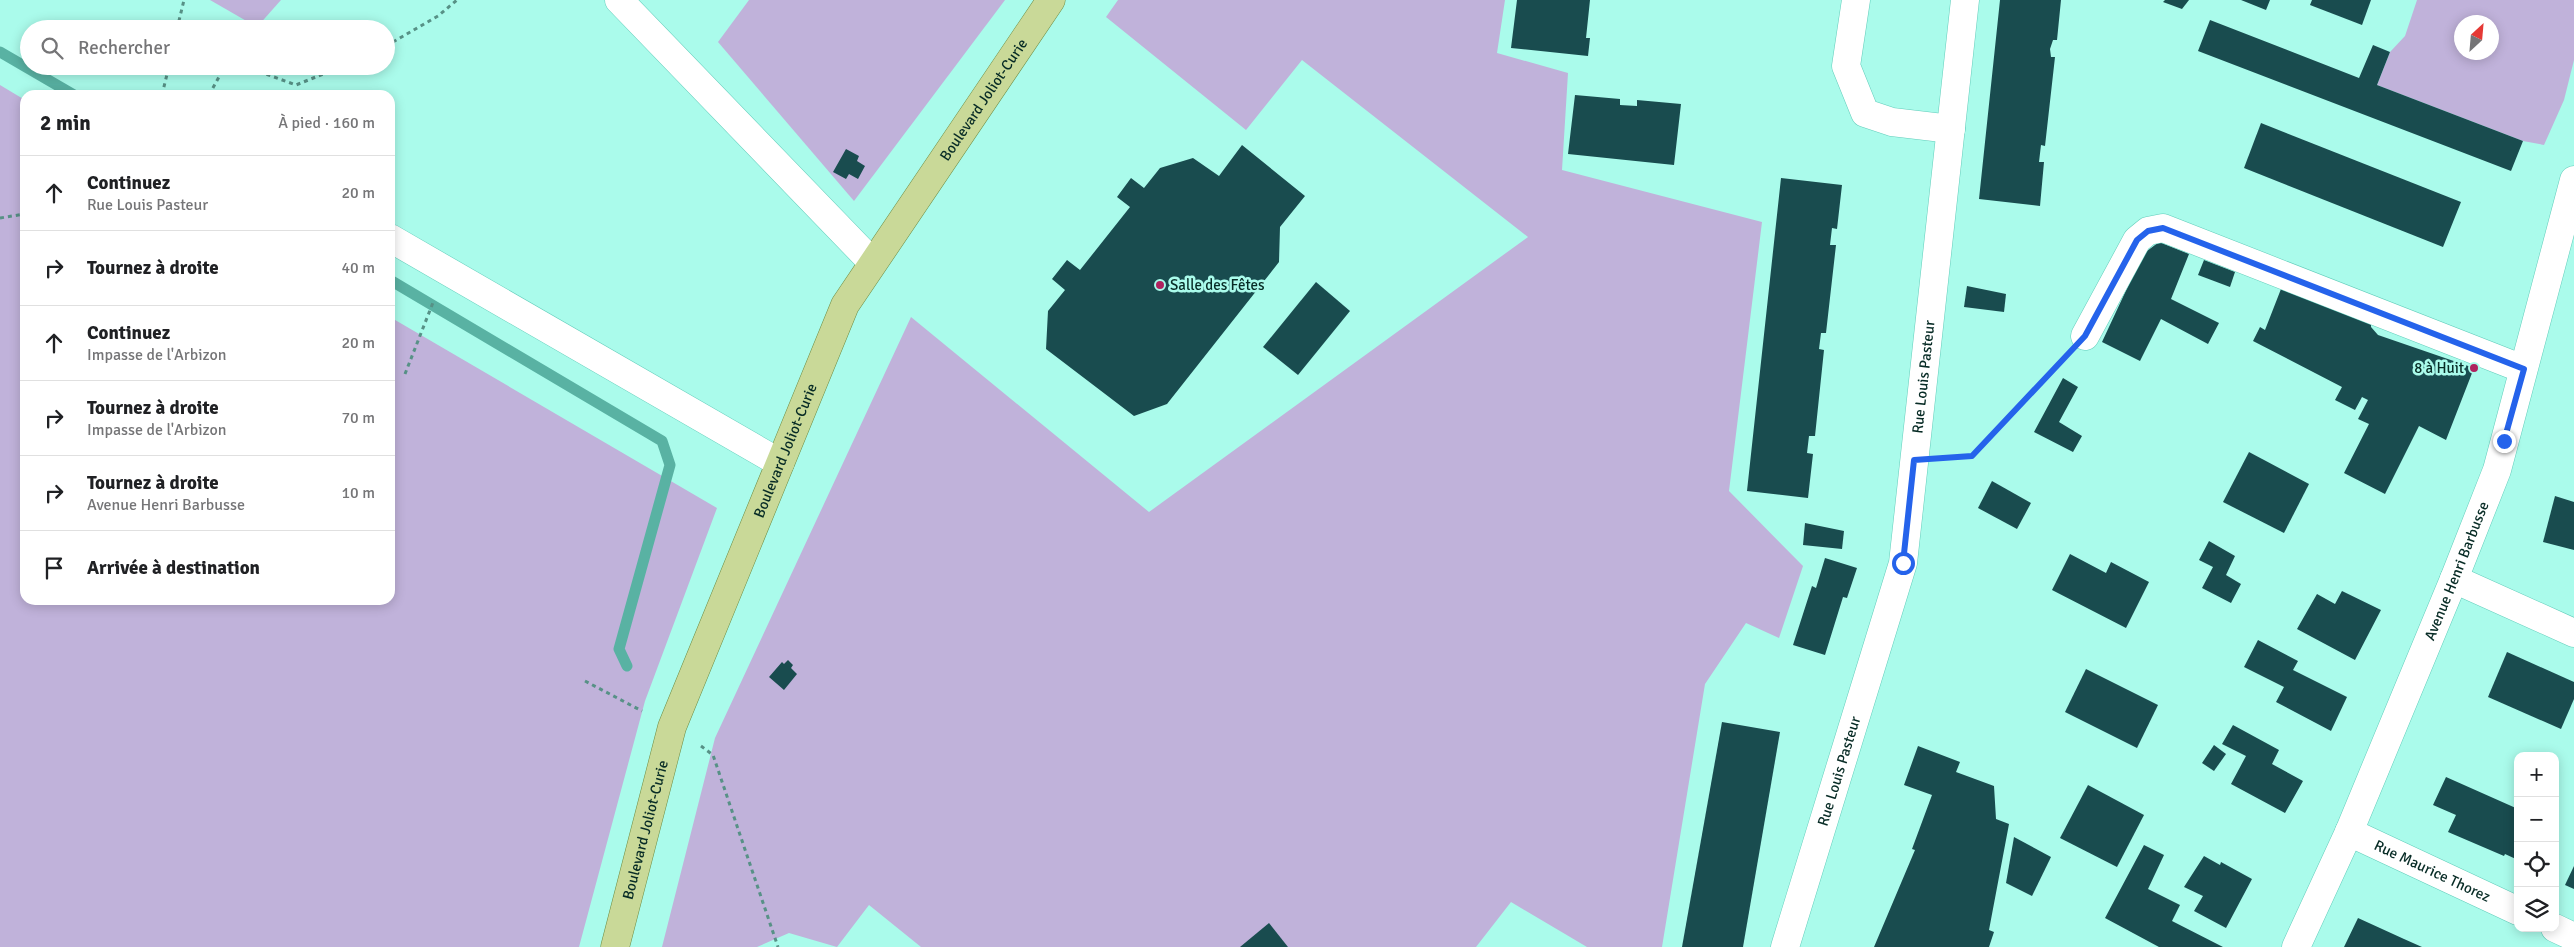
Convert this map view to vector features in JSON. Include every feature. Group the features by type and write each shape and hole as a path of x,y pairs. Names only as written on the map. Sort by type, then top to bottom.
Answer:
{"main road":[{"name":"Boulevard Joliot-Curie","path":"615,947 672,726 845,305 872,262 1052,0"}],"street":[{"path":"619,0 872,262"},
{"path":"1856,0 1846,66 1865,113 1892,122 1951,128"},
{"name":"Rue Louis Pasteur","path":"1784,947 1903,563 1965,0"},
{"name":"Avenue Henri Barbusse","path":"2296,947 2349,832 2497,470 2574,180"},
{"path":"2085,336 2137,240 2148,231 2163,228 2524,369"},
{"path":"395,241 780,463"},
{"path":"2454,579 2574,633"},
{"name":"Rue Maurice Thorez","path":"2349,832 2514,909"},
{"path":"2559,930 2574,937"}],"path":[{"path":"179,20 184,0"},
{"path":"395,41 438,16 457,0"},
{"path":"163,90 167,75"},
{"path":"212,90 220,75"},
{"path":"269,75 296,85 321,75"},
{"path":"0,218 20,215"},
{"path":"405,374 420,331 434,299"},
{"path":"1914,460 1972,456 2085,336"},
{"path":"585,681 672,726 713,755 778,947"}],"shaded area":[{"path":"210,0 281,0 263,20 245,20"},
{"path":"749,0 1005,0 854,201 718,42"},
{"path":"1118,0 1505,0 1497,53 1568,73 1562,170 1762,222 1729,491 1803,566 1779,638 1746,623 1705,684 1662,947 1587,947 1511,902 1476,947 921,947 869,905 837,947 789,933 757,947 662,947 715,738 911,317 1149,512 1528,237 1302,60 1246,130 1106,17"},
{"path":"2417,0 2574,0 2574,60 2564,100 2544,145 2523,141 2377,85 2390,52 2405,36"},
{"path":"0,85 20,97 20,605 395,605 395,320 717,508 645,701 579,947 0,947"}],"building":[{"path":"1517,0 1590,0 1586,38 1590,38 1588,56 1511,48"},
{"path":"2000,0 2061,0 2057,40 2053,40 2050,49 2051,57 2055,57 2045,146 2041,145 2039,162 2044,162 2040,206 1979,199"},
{"path":"2165,0 2189,0 2182,9 2163,2"},
{"path":"2241,0 2270,0 2266,10"},
{"path":"2312,0 2371,0 2362,25 2310,5"},
{"path":"2210,20 2359,78 2373,45 2390,52 2377,85 2523,141 2511,171 2198,51"},
{"path":"1575,95 1620,99 1620,105 1637,106 1637,100 1681,104 1674,165 1568,154"},
{"path":"2261,123 2461,202 2443,247 2244,168"},
{"name":"Salle des Fêtes","path":"1242,145 1305,196 1280,227 1279,262 1167,404 1134,416 1046,349 1048,311 1065,290 1052,279 1067,260 1080,270 1130,207 1117,197 1131,178 1144,188 1160,168 1193,158 1219,176"},
{"path":"846,149 859,156 857,161 865,166 858,179 849,174 846,179 833,172"},
{"path":"1781,178 1842,185 1837,229 1832,228 1830,245 1836,245 1826,333 1821,333 1819,349 1824,350 1815,436 1809,436 1807,453 1813,454 1808,498 1747,491"},
{"path":"2159,242 2189,254 2171,299 2219,323 2208,344 2161,319 2140,361 2102,342 2143,254"},
{"path":"2204,260 2235,272 2230,287 2198,275"},
{"path":"1316,282 1350,311 1298,375 1263,347"},
{"path":"1967,286 2006,294 2004,312 1964,307"},
{"path":"2281,289 2371,324 2371,327 2378,335 2474,368 2446,440 2419,426 2385,494 2344,473 2369,424 2358,419 2368,400 2362,397 2355,410 2335,400 2342,387 2253,341 2260,327 2265,330"},
{"path":"2063,378 2078,387 2059,422 2082,436 2073,452 2034,432"},
{"path":"2249,452 2309,484 2284,533 2223,502"},
{"path":"1992,481 2031,503 2017,529 1978,508"},
{"path":"2555,496 2574,502 2574,550 2543,542"},
{"path":"1805,523 1844,531 1842,549 1803,545"},
{"path":"2209,541 2235,556 2226,575 2241,584 2231,603 2202,588 2213,567 2199,560"},
{"path":"2070,554 2106,573 2111,562 2149,582 2126,628 2052,590"},
{"path":"1825,558 1857,568 1847,598 1843,597 1825,655 1793,645 1812,586 1816,588"},
{"path":"2342,591 2381,610 2355,660 2297,629 2317,594 2335,604"},
{"path":"2258,640 2298,661 2293,670 2347,697 2331,731 2276,702 2284,687 2244,667"},
{"path":"2507,652 2574,682 2574,699 2561,729 2488,697"},
{"path":"788,660 793,665 791,668 797,674 784,690 769,677 782,662 784,664"},
{"path":"2086,669 2158,705 2137,748 2065,712"},
{"path":"1722,722 1780,732 1743,947 1682,947"},
{"path":"2233,725 2279,750 2272,764 2303,781 2285,813 2231,784 2246,756 2222,744"},
{"path":"2214,745 2226,754 2214,771 2202,763"},
{"path":"1918,746 1960,762 1956,772 1994,786 1996,819 2009,824 1989,930 1994,932 1989,947 1874,947 1915,850 1912,849 1932,795 1904,785"},
{"path":"2446,777 2514,807 2514,858 2505,854 2504,856 2448,832 2456,815 2433,805"},
{"path":"2088,785 2144,815 2117,867 2060,838"},
{"path":"2014,837 2051,857 2032,896 2006,883"},
{"path":"2144,845 2164,855 2148,889 2180,905 2172,921 2223,947 2159,947 2105,918"},
{"path":"2204,856 2220,865 2221,862 2252,879 2226,928 2194,911 2203,896 2184,887"},
{"path":"2574,866 2574,889 2565,885"},
{"path":"2358,918 2404,939 2422,947 2344,947"},
{"path":"1269,923 1288,947 1240,947"}],"waterway":[{"path":"0,52 20,64"},
{"path":"40,75 65,90"},
{"path":"395,283 662,441 670,465 619,649 627,666"}],"place":[{"name":"Salle des Fêtes","path":"1160,285"},
{"name":"8 à Huit","path":"2474,368"}],"route":[{"path":"1903,563 1914,460 1972,456 2085,336 2137,240 2148,231 2163,228 2524,369 2504,441"}]}
